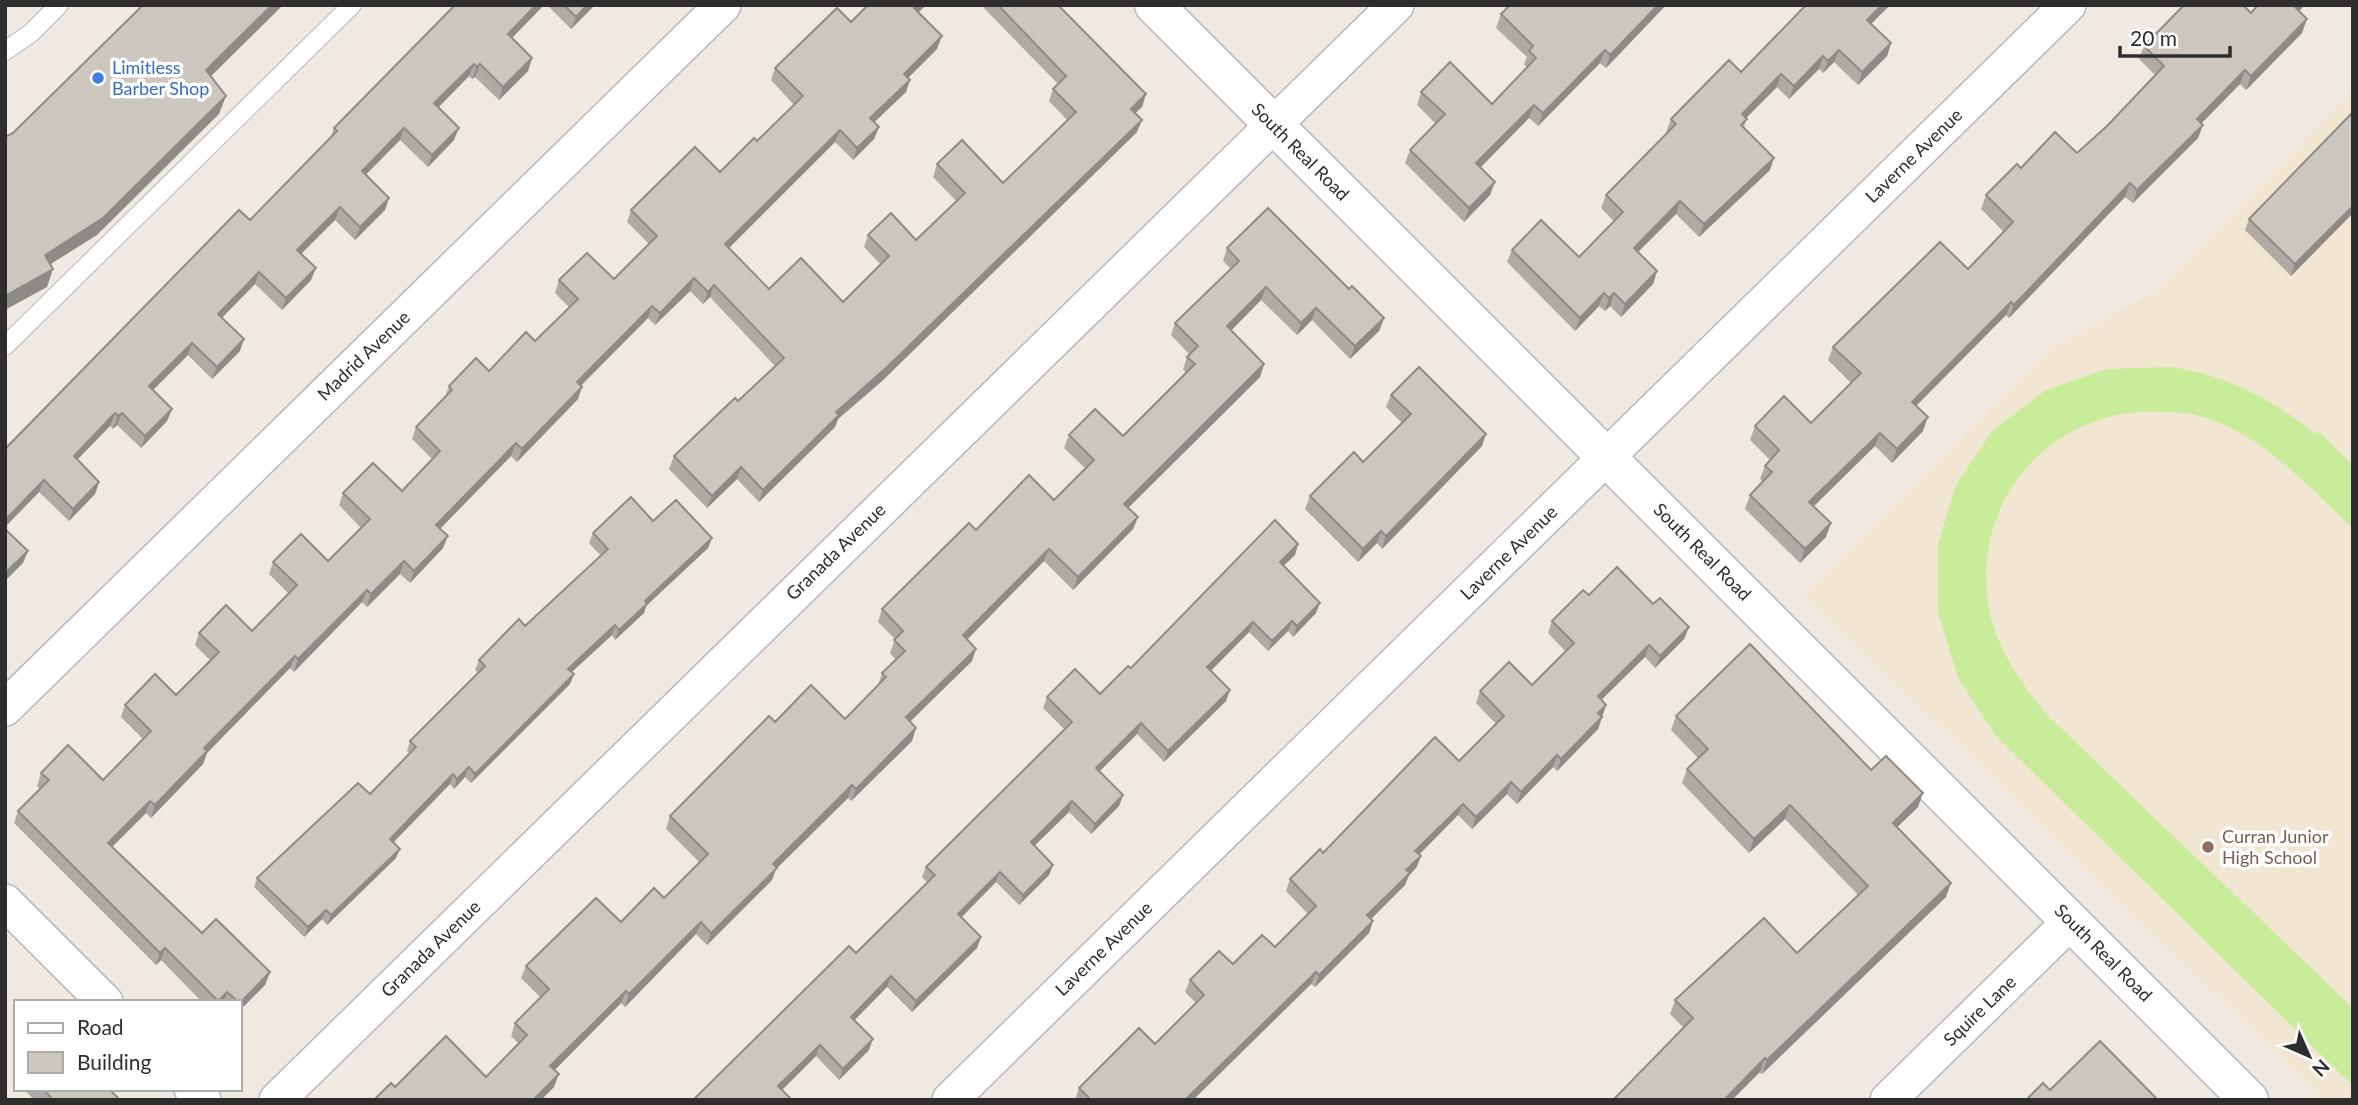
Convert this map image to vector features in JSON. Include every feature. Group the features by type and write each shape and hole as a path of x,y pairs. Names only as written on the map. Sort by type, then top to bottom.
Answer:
{"street":[{"name":"Madrid Avenue","path":"5,708 723,5"},
{"name":"South Real Road","path":"1154,5 2249,1100"},
{"name":"Granada Avenue","path":"276,1100 1395,5"},
{"name":"Laverne Avenue","path":"950,1100 2068,5"},
{"path":"5,902 103,1000"},
{"name":"Squire Lane","path":"1888,1100 2071,921"}],"lane":[{"path":"5,51 31,33 60,5"},
{"path":"5,346 352,5"}],"shaded area":[{"name":"Curran Junior High School","path":"2353,91 2353,1100 2324,1100 1804,595 2053,347 2155,292"}],"green space":[{"path":"2173,367 2232,383 2282,409 2315,434 2318,431 2353,466 2353,529 2281,462 2262,447 2219,423 2192,414 2122,414 2084,426 2051,445 2023,472 2003,504 1990,540 1986,580 1992,622 2001,647 2014,670 2045,713 2353,1008 2353,1086 1996,736 1958,678 1938,612 1938,544 1956,485 1992,431 2044,391 2106,369"}],"building":[{"path":"143,5 272,5 206,70 226,96 103,218 45,255 53,269 5,296 5,137 13,133"},
{"path":"455,5 536,5 508,34 532,58 503,87 480,64 477,67 474,64 434,103 459,128 432,155 404,128 362,171 389,198 360,227 340,207 297,250 316,268 286,298 259,272 218,314 244,339 217,367 192,343 149,386 172,409 145,436 122,413 118,416 115,413 74,456 99,482 73,509 44,480 5,520 5,449 239,210 250,220 337,131 334,128"},
{"path":"564,5 587,5 576,17"},
{"path":"868,5 918,5 914,8 942,36 904,74 910,80 870,118 879,127 857,148 840,130 725,244 769,289 801,258 843,302 889,256 868,235 891,213 916,240 965,193 937,164 962,140 1003,183 1076,112 1053,89 1066,76 998,5 1058,5 1146,94 1131,109 1142,120 886,368 836,412 839,415 763,490 741,467 712,496 674,456 735,398 738,401 784,358 714,285 708,292 694,278 660,313 652,306 577,382 582,387 522,449 516,443 436,525 448,536 414,571 404,561 371,594 367,590 298,659 295,656 204,748 207,751 155,805 150,801 108,843 202,933 216,919 270,972 242,1001 227,992 217,1000 165,948 160,953 18,811 49,780 41,773 68,745 103,780 151,731 125,705 155,674 176,695 219,652 199,633 226,605 252,631 297,585 273,562 301,534 328,561 370,519 343,493 373,463 402,491 440,451 416,427 452,390 449,386 476,358 489,371 526,332 535,341 578,299 559,280 587,253 614,279 657,236 631,210 695,147 720,172 754,138 757,141 803,96 775,68 837,8 851,22"},
{"path":"1510,5 1658,5 1610,55 1605,50 1543,113 1534,105 1476,163 1495,182 1469,208 1410,150 1445,114 1421,92 1450,62 1492,104 1536,58 1529,51 1533,46 1501,14"},
{"path":"1806,5 1882,5 1867,20 1891,43 1862,72 1839,50 1828,61 1823,56 1794,86 1781,74 1742,114 1747,119 1741,125 1774,158 1704,224 1680,201 1634,248 1657,271 1625,304 1614,293 1609,298 1604,293 1580,318 1512,250 1541,220 1579,257 1623,212 1606,195 1676,124 1671,119 1729,60 1741,72"},
{"path":"2184,5 2243,5 2251,13 2258,5 2297,5 2295,7 2307,19 2251,76 2245,70 2197,119 2203,125 2137,190 2130,183 2014,305 2011,302 1912,402 1928,417 1897,449 1880,433 1809,502 1831,523 1805,549 1750,495 1772,472 1765,466 1779,450 1755,426 1784,396 1811,423 1861,373 1833,347 1940,242 1968,269 2013,222 1986,195 2017,164 2021,168 2055,132 2077,153 2107,126 2164,66 2144,46"},
{"path":"2353,112 2353,206 2295,264 2249,219"},
{"path":"1268,208 1349,289 1352,286 1384,318 1355,346 1316,308 1301,323 1266,287 1227,326 1264,364 1124,504 1138,517 1078,577 1049,549 963,635 976,649 906,717 916,728 856,789 852,785 773,864 777,868 711,933 701,922 629,994 626,991 550,1066 559,1074 533,1100 374,1100 391,1083 395,1087 446,1036 486,1077 527,1035 515,1023 549,989 526,966 596,898 621,922 654,888 664,898 708,854 670,816 769,716 775,722 811,685 845,719 886,677 882,673 905,651 894,640 903,631 882,609 969,523 976,530 1029,475 1054,500 1094,460 1069,435 1095,409 1123,436 1195,364 1187,357 1198,346 1175,323 1239,261 1227,248"},
{"path":"1419,367 1486,434 1386,536 1381,531 1363,549 1310,496 1354,452 1363,462 1411,414 1391,395"},
{"path":"631,497 653,521 676,500 712,538 645,601 647,604 619,630 615,625 568,669 574,674 475,774 469,767 457,779 453,774 390,839 400,849 331,915 326,910 308,927 257,878 358,783 370,794 416,747 410,741 485,666 479,660 519,619 525,626 608,549 593,533"},
{"path":"1275,520 1298,544 1280,562 1320,603 1297,626 1292,621 1272,641 1253,622 1207,667 1230,690 1168,751 1141,723 1096,768 1123,795 1095,824 1072,801 1031,842 1053,865 1023,895 1000,872 958,914 981,937 916,1001 891,976 851,1017 873,1039 843,1069 820,1045 778,1086 792,1100 693,1100 849,946 856,953 935,875 926,867 1072,722 1047,697 1075,669 1100,694 1128,666 1131,668"},
{"path":"5,529 28,551 5,573"},
{"path":"1617,567 1653,604 1660,598 1689,627 1660,656 1649,645 1598,696 1606,705 1598,713 1602,717 1561,759 1557,755 1521,792 1511,782 1476,817 1463,804 1415,851 1421,856 1406,870 1410,873 1367,915 1373,921 1319,975 1316,972 1185,1100 1091,1100 1079,1088 1139,1028 1155,1044 1204,995 1190,980 1219,951 1233,964 1262,935 1275,947 1316,906 1290,879 1320,849 1323,853 1435,737 1459,761 1504,716 1480,691 1509,662 1532,685 1574,643 1552,621 1583,590 1589,595"},
{"path":"1750,644 1871,770 1886,756 1923,793 1893,823 1951,883 1724,1100 1613,1100 1693,1018 1675,1000 1764,918 1797,953 1868,886 1790,805 1754,839 1687,769 1708,749 1676,716"},
{"path":"2100,1041 2158,1100 2026,1100 2043,1083 2050,1090"},
{"path":"45,1091 111,1091 120,1100 53,1100"}],"place":[{"name":"Limitless Barber Shop","path":"98,78"},
{"name":"Curran Junior High School","path":"2208,847"}]}
